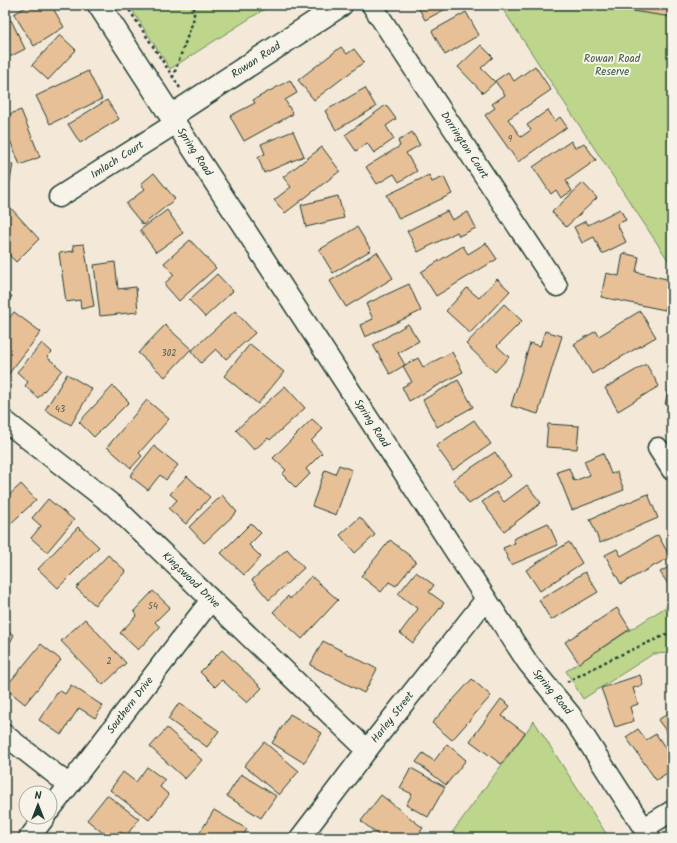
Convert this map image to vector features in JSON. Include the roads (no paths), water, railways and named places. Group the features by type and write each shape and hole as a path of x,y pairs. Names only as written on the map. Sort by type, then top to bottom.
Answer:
{"main road":[{"name":"Spring Road","path":"99,5 174,119"},
{"name":"Rowan Road","path":"174,119 190,103 341,5"}],"street":[{"name":"Dorrington Court","path":"372,5 557,286"},
{"name":"Imlach Court","path":"59,197 174,119"},
{"name":"Spring Road","path":"174,119 531,668 570,714 647,833"},
{"name":"Kingswood Drive","path":"5,421 114,506 367,750"},
{"path":"658,448 672,470"},
{"name":"Harley Street","path":"300,838 486,599"},
{"name":"Southern Drive","path":"58,799 211,600"},
{"path":"5,735 69,785"},
{"path":"647,833 672,811"},
{"path":"29,838 39,825"}],"park label":[{"name":"Rowan Road Reserve","path":"612,65"}]}
